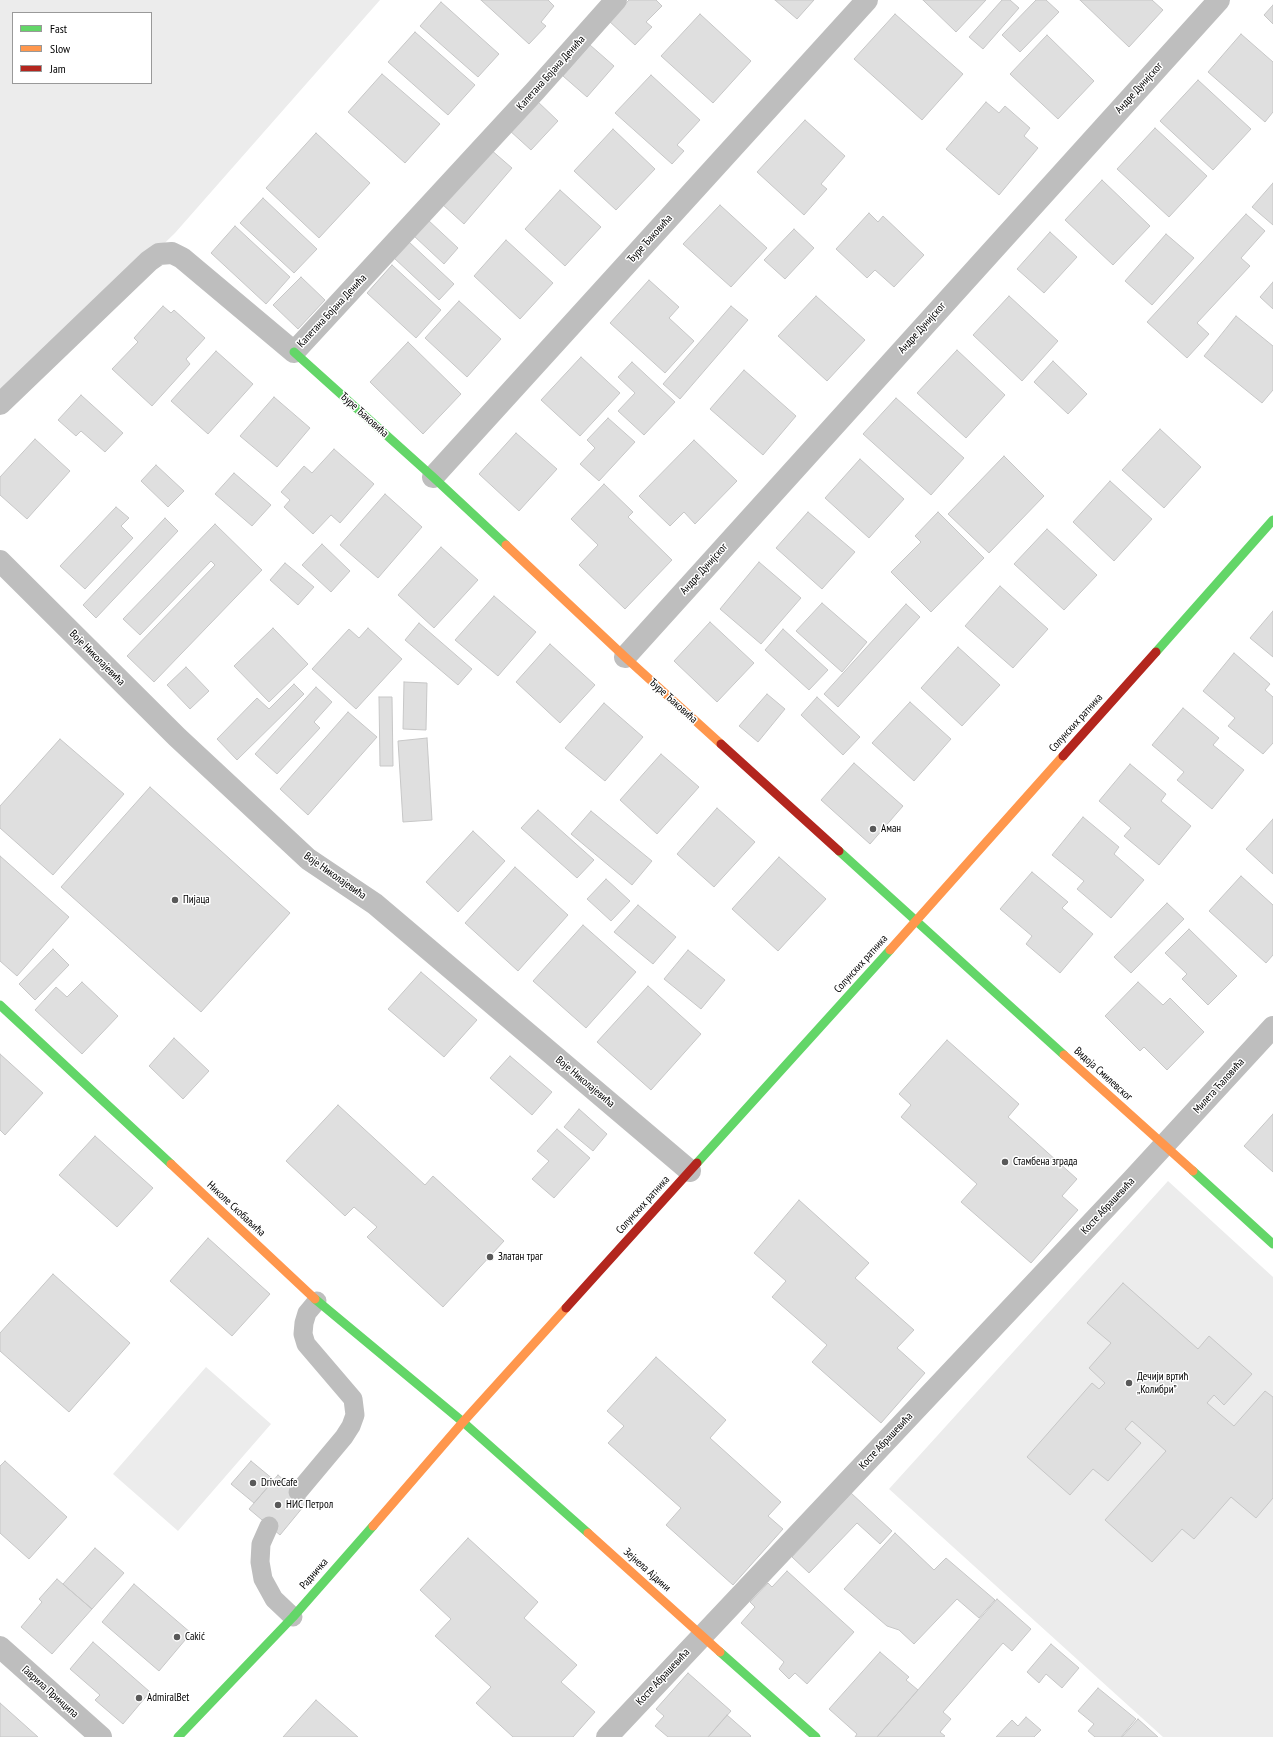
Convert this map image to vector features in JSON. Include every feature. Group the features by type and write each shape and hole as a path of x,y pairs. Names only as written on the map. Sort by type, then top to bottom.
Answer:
{"street":[{"name":"Капетана Бојана Денића","path":"0,404 149,261 159,254 172,252 182,258 294,352 535,91 616,0"},
{"name":"Ђуре Ђаковића","path":"433,477 866,0"},
{"name":"Андре Дунијског","path":"625,657 1219,0"},
{"name":"Ђуре Ђаковића","path":"294,352 433,477 625,657 916,921"},
{"name":"Солунских ратника","path":"463,1422 916,921 1273,520"},
{"name":"Воје Николајевића","path":"0,561 177,737 308,859 375,904 690,1171"},
{"name":"Видоја Смилевског","path":"916,921 1273,1244"},
{"name":"Николе Скобаљића","path":"0,1005 317,1301 463,1422"},
{"name":"Милета Ћаловића","path":"1165,1146 1273,1027"},
{"name":"Косте Абрашевића","path":"607,1737 1165,1146"},
{"name":"Зејнела Ајдини","path":"463,1422 816,1737"},
{"name":"Радничка","path":"178,1737 293,1617 463,1422"},
{"name":"Гаврила Принципа","path":"0,1647 100,1737"}],"lane":[{"path":"298,1492 344,1437 351,1426 355,1415 353,1399 306,1344 304,1323 307,1313 317,1301"},
{"path":"269,1526 261,1544 260,1562 263,1579 274,1599 293,1617"}],"shaded area":[{"path":"0,0 380,0 175,233 0,404"},
{"name":"Дечији вртић „Колибри”","path":"1168,1181 1273,1277 1273,1737 1163,1737 889,1489"},
{"path":"206,1367 271,1424 178,1531 113,1474"}],"building":[{"path":"481,0 548,0 554,6 541,22 546,26 529,44"},
{"path":"629,0 656,0 662,6 646,22 652,27 635,45 609,21"},
{"path":"775,0 814,0 797,19"},
{"path":"923,0 986,0 956,32"},
{"path":"1002,0 1010,0 1019,8 983,49 969,37"},
{"path":"1036,0 1046,0 1059,12 1020,52 1002,35"},
{"path":"1080,0 1152,0 1163,10 1129,47"},
{"path":"441,2 499,54 478,77 420,26"},
{"path":"1273,5 1273,24 1264,15"},
{"path":"700,14 751,61 713,103 661,56"},
{"path":"895,14 963,74 922,120 854,59"},
{"path":"415,32 475,85 448,115 388,62"},
{"path":"1241,34 1273,62 1273,112 1265,122 1208,72"},
{"path":"1047,35 1094,81 1058,119 1010,74"},
{"path":"590,45 614,66 587,97 563,76"},
{"path":"382,74 440,124 405,163 348,112"},
{"path":"651,75 700,120 677,145 684,151 672,164 615,113"},
{"path":"1198,80 1251,129 1213,170 1160,121"},
{"path":"536,100 558,121 531,150 509,130"},
{"path":"986,102 999,113 1005,106 1030,128 1024,136 1038,148 999,195 946,149"},
{"path":"805,120 845,156 821,184 827,189 804,215 757,172"},
{"path":"1155,128 1207,176 1169,217 1117,169"},
{"path":"613,129 655,169 616,210 574,171"},
{"path":"316,133 370,183 319,238 266,188"},
{"path":"490,149 512,168 464,224 442,204"},
{"path":"1102,180 1150,226 1113,265 1065,220"},
{"path":"1273,183 1273,225 1252,207"},
{"path":"560,190 601,227 565,266 525,229"},
{"path":"263,198 317,249 294,273 240,223"},
{"path":"720,205 767,248 731,287 683,244"},
{"path":"869,213 878,222 883,216 924,255 894,287 875,270 867,278 836,249"},
{"path":"1246,214 1265,231 1241,258 1250,266 1197,323 1209,334 1187,358 1147,322"},
{"path":"428,220 458,248 444,264 414,236"},
{"path":"235,226 290,277 266,304 211,253"},
{"path":"794,229 814,248 785,279 764,260"},
{"path":"1050,232 1077,257 1044,293 1017,269"},
{"path":"1166,234 1194,258 1152,305 1125,281"},
{"path":"506,240 553,283 520,319 474,276"},
{"path":"409,242 454,284 439,300 394,258"},
{"path":"392,265 441,310 416,338 367,293"},
{"path":"301,277 325,300 298,329 273,305"},
{"path":"649,280 679,307 669,318 694,341 665,373 610,323"},
{"path":"1273,282 1273,309 1260,297"},
{"path":"816,296 865,340 827,381 778,336"},
{"path":"1009,296 1058,341 1022,381 973,335"},
{"path":"459,301 501,339 467,377 425,338"},
{"path":"163,306 171,313 174,310 205,338 186,359 190,364 152,406 112,369 138,342 134,338"},
{"path":"731,306 748,320 680,399 663,384"},
{"path":"1236,316 1273,346 1273,390 1262,403 1204,356"},
{"path":"408,342 461,394 423,434 370,382"},
{"path":"957,350 1005,395 966,438 917,393"},
{"path":"216,351 253,384 208,434 171,401"},
{"path":"581,357 620,393 580,436 541,400"},
{"path":"1053,361 1087,394 1068,414 1034,382"},
{"path":"632,362 675,402 644,435 618,411 635,393 618,377"},
{"path":"744,370 796,416 763,455 710,409"},
{"path":"81,395 123,433 105,452 81,431 76,436 58,420"},
{"path":"274,397 310,428 277,467 240,436"},
{"path":"896,398 964,458 931,495 863,434"},
{"path":"608,418 635,442 599,481 580,464 595,448 587,440"},
{"path":"1160,429 1201,467 1164,508 1122,470"},
{"path":"516,433 557,469 519,511 479,474"},
{"path":"35,439 70,471 27,519 0,495 0,477"},
{"path":"694,440 737,481 695,524 684,512 670,526 639,496"},
{"path":"334,449 374,484 340,523 331,515 313,534 284,507 290,500 281,492 304,466 312,473"},
{"path":"1004,456 1044,496 989,553 948,514"},
{"path":"860,459 904,499 869,538 825,498"},
{"path":"156,465 184,491 168,507 141,481"},
{"path":"234,473 271,505 252,526 215,494"},
{"path":"1110,481 1152,519 1114,561 1073,522"},
{"path":"604,484 633,512 628,517 672,560 625,609 579,565 598,545 571,519"},
{"path":"385,494 422,527 378,578 340,545"},
{"path":"116,507 129,518 121,526 133,538 85,589 60,566"},
{"path":"808,512 855,552 822,589 776,548"},
{"path":"938,512 984,558 931,612 891,572 921,542 915,536"},
{"path":"165,518 178,531 96,618 83,605"},
{"path":"215,524 262,570 154,682 127,656 215,565 211,561 140,635 123,619"},
{"path":"1047,529 1097,575 1064,610 1014,564"},
{"path":"322,544 350,571 331,592 302,565"},
{"path":"441,547 478,580 434,628 398,595"},
{"path":"759,562 801,598 761,644 720,609"},
{"path":"285,563 314,587 298,605 270,580"},
{"path":"1000,586 1048,629 1013,668 965,626"},
{"path":"494,596 536,632 498,676 455,640"},
{"path":"822,603 867,642 842,672 796,631"},
{"path":"906,604 920,617 838,707 824,694"},
{"path":"1273,611 1273,657 1250,638"},
{"path":"710,622 754,663 717,702 674,661"},
{"path":"419,623 472,669 458,685 405,640"},
{"path":"273,628 308,664 269,702 234,666"},
{"path":"368,628 402,659 356,709 312,669 349,629 359,638"},
{"path":"783,629 828,670 809,690 765,650"},
{"path":"550,644 595,685 560,723 516,682"},
{"path":"958,647 1000,685 962,726 921,688"},
{"path":"1234,653 1270,684 1265,690 1273,697 1273,743 1263,754 1228,726 1235,718 1203,691"},
{"path":"186,667 209,691 190,709 167,685"},
{"path":"404,682 427,683 426,730 403,729"},
{"path":"294,684 304,694 237,760 217,739 257,698 269,709"},
{"path":"316,687 332,702 314,722 320,728 277,774 255,754"},
{"path":"767,694 785,709 758,742 739,726"},
{"path":"379,697 392,697 393,766 380,766"},
{"path":"817,697 860,737 843,755 801,715"},
{"path":"910,702 951,739 914,781 872,743"},
{"path":"604,703 643,737 605,781 565,748"},
{"path":"1183,708 1219,738 1213,745 1244,770 1212,809 1177,780 1184,772 1152,745"},
{"path":"348,712 377,737 308,815 280,789"},
{"path":"427,738 432,820 403,822 398,741"},
{"path":"60,739 124,794 53,875 0,828 0,806"},
{"path":"661,754 699,787 657,834 620,800"},
{"path":"854,763 903,806 870,844 821,800"},
{"path":"1130,764 1166,794 1161,801 1191,826 1159,865 1124,836 1131,828 1099,801"},
{"name":"Пијаца","path":"150,787 290,913 201,1012 61,887"},
{"path":"717,808 755,842 714,887 677,854"},
{"path":"538,810 594,860 577,878 521,828"},
{"path":"591,811 652,861 632,885 571,834"},
{"path":"1083,817 1119,847 1114,854 1144,880 1111,918 1077,889 1084,881 1052,855"},
{"path":"1273,819 1273,874 1246,849"},
{"path":"473,831 505,861 458,912 426,882"},
{"path":"0,856 69,917 17,976 0,961"},
{"path":"779,857 826,899 778,951 732,909"},
{"path":"515,867 568,915 518,971 465,923"},
{"path":"1032,872 1068,902 1062,908 1093,934 1060,973 1026,944 1032,936 1000,909"},
{"path":"1241,876 1273,905 1273,955 1266,963 1209,911"},
{"path":"606,879 630,901 611,921 587,899"},
{"path":"1167,903 1184,919 1131,973 1114,957"},
{"path":"638,905 676,937 653,964 614,932"},
{"path":"583,925 636,972 586,1028 533,981"},
{"path":"1189,929 1237,976 1208,1005 1182,979 1187,974 1165,953"},
{"path":"53,949 69,965 35,1000 19,984"},
{"path":"688,950 725,980 701,1009 664,979"},
{"path":"421,972 477,1020 444,1057 388,1009"},
{"path":"82,982 118,1016 82,1054 35,1010 56,987 67,997"},
{"path":"1138,982 1163,1005 1170,998 1204,1032 1167,1070 1144,1047 1140,1051 1105,1016"},
{"path":"648,986 701,1034 651,1090 597,1042"},
{"path":"174,1038 209,1071 183,1099 149,1066"},
{"name":"Стамбена зграда","path":"947,1040 1019,1104 1008,1117 1077,1179 1062,1196 1078,1210 1031,1263 961,1202 977,1184 901,1117 911,1105 899,1094"},
{"path":"0,1054 43,1093 5,1135 0,1130"},
{"path":"510,1056 552,1092 532,1115 490,1078"},
{"path":"338,1105 425,1185 433,1176 504,1241 443,1307 367,1237 377,1227 354,1207 345,1216 286,1161"},
{"path":"579,1109 607,1134 593,1151 564,1127"},
{"path":"1273,1114 1273,1172 1244,1146"},
{"path":"557,1129 590,1158 554,1198 532,1179 549,1161 537,1151"},
{"path":"95,1136 153,1188 117,1227 59,1175"},
{"path":"799,1200 869,1263 855,1278 914,1330 897,1348 925,1373 881,1423 812,1362 827,1345 772,1297 786,1281 754,1253"},
{"path":"208,1238 270,1294 232,1336 170,1281"},
{"path":"53,1274 130,1343 69,1412 0,1351 0,1333"},
{"name":"Дечији вртић „Колибри”","path":"1123,1283 1198,1349 1209,1336 1252,1374 1224,1405 1214,1395 1207,1403 1234,1426 1265,1391 1273,1397 1273,1498 1256,1518 1231,1497 1194,1539 1182,1529 1152,1562 1105,1520 1166,1451 1132,1421 1125,1429 1141,1443 1108,1481 1093,1469 1070,1495 1027,1457 1092,1383 1099,1389 1105,1383 1089,1368 1111,1343 1087,1323"},
{"path":"656,1357 726,1420 710,1438 781,1502 768,1516 783,1529 733,1585 666,1525 681,1508 608,1443 624,1426 607,1411"},
{"path":"5,1461 67,1517 29,1559 0,1533 0,1466"},
{"path":"251,1461 274,1480 254,1503 231,1484"},
{"path":"278,1475 308,1501 280,1535 249,1509"},
{"path":"851,1493 892,1531 880,1544 857,1523 809,1573 792,1557"},
{"path":"895,1533 934,1570 946,1558 995,1600 979,1618 957,1599 914,1644 899,1630 887,1626 844,1589"},
{"path":"468,1538 538,1602 524,1618 577,1665 561,1682 595,1712 573,1737 513,1737 476,1703 491,1687 435,1636 451,1619 420,1590"},
{"path":"95,1548 124,1573 92,1609 63,1584"},
{"path":"787,1571 854,1632 807,1684 795,1673 789,1679 779,1669 784,1662 741,1623 755,1607 750,1602 768,1583 772,1587"},
{"path":"57,1579 92,1609 52,1654 21,1627 42,1602 39,1599"},
{"path":"134,1584 191,1633 159,1671 102,1622"},
{"path":"997,1599 1031,1629 1012,1651 1003,1643 943,1712 951,1719 940,1732 945,1736 877,1737"},
{"path":"93,1642 150,1692 123,1724 95,1700 100,1695 70,1669"},
{"path":"1051,1644 1079,1668 1062,1688 1046,1674 1039,1683 1027,1672"},
{"path":"880,1652 909,1677 906,1680 918,1690 877,1737 855,1737 857,1734 829,1709"},
{"path":"688,1673 731,1711 708,1737 668,1737 655,1726 664,1716 656,1709"},
{"path":"1098,1688 1136,1719 1121,1737 1095,1737 1088,1731 1094,1724 1078,1711"},
{"path":"316,1700 358,1737 283,1737"},
{"path":"0,1703 38,1737 0,1737"},
{"path":"727,1715 751,1736 708,1737"},
{"path":"1026,1717 1041,1730 1034,1737 996,1737 1012,1720 1018,1726"},
{"path":"1138,1719 1158,1737 1122,1737"}],"traffic: fast":[{"path":"294,352 506,545"},
{"path":"1156,652 1273,520"},
{"path":"839,851 1064,1055"},
{"path":"697,1163 890,950"},
{"path":"0,1005 171,1164"},
{"path":"1193,1171 1273,1244"},
{"path":"315,1299 463,1422 588,1533"},
{"path":"178,1737 293,1617 373,1526"},
{"path":"720,1652 816,1737"}],"traffic: slow":[{"path":"506,545 625,657 721,744"},
{"path":"890,950 1063,756"},
{"path":"1064,1055 1193,1171"},
{"path":"171,1164 315,1299"},
{"path":"373,1526 463,1422 566,1308"},
{"path":"588,1533 720,1652"}],"traffic: jam":[{"path":"1063,756 1156,652"},
{"path":"721,744 839,851"},
{"path":"566,1308 697,1163"}],"place":[{"name":"Аман","path":"873,829"},
{"name":"Пијаца","path":"175,900"},
{"name":"Стамбена зграда","path":"1005,1162"},
{"name":"Златан траг","path":"490,1257"},
{"name":"Дечији вртић „Колибри”","path":"1129,1383"},
{"name":"DriveCafe","path":"253,1483"},
{"name":"НИС Петрол","path":"278,1505"},
{"name":"Cakić","path":"177,1637"},
{"name":"AdmiralBet","path":"139,1698"}]}
